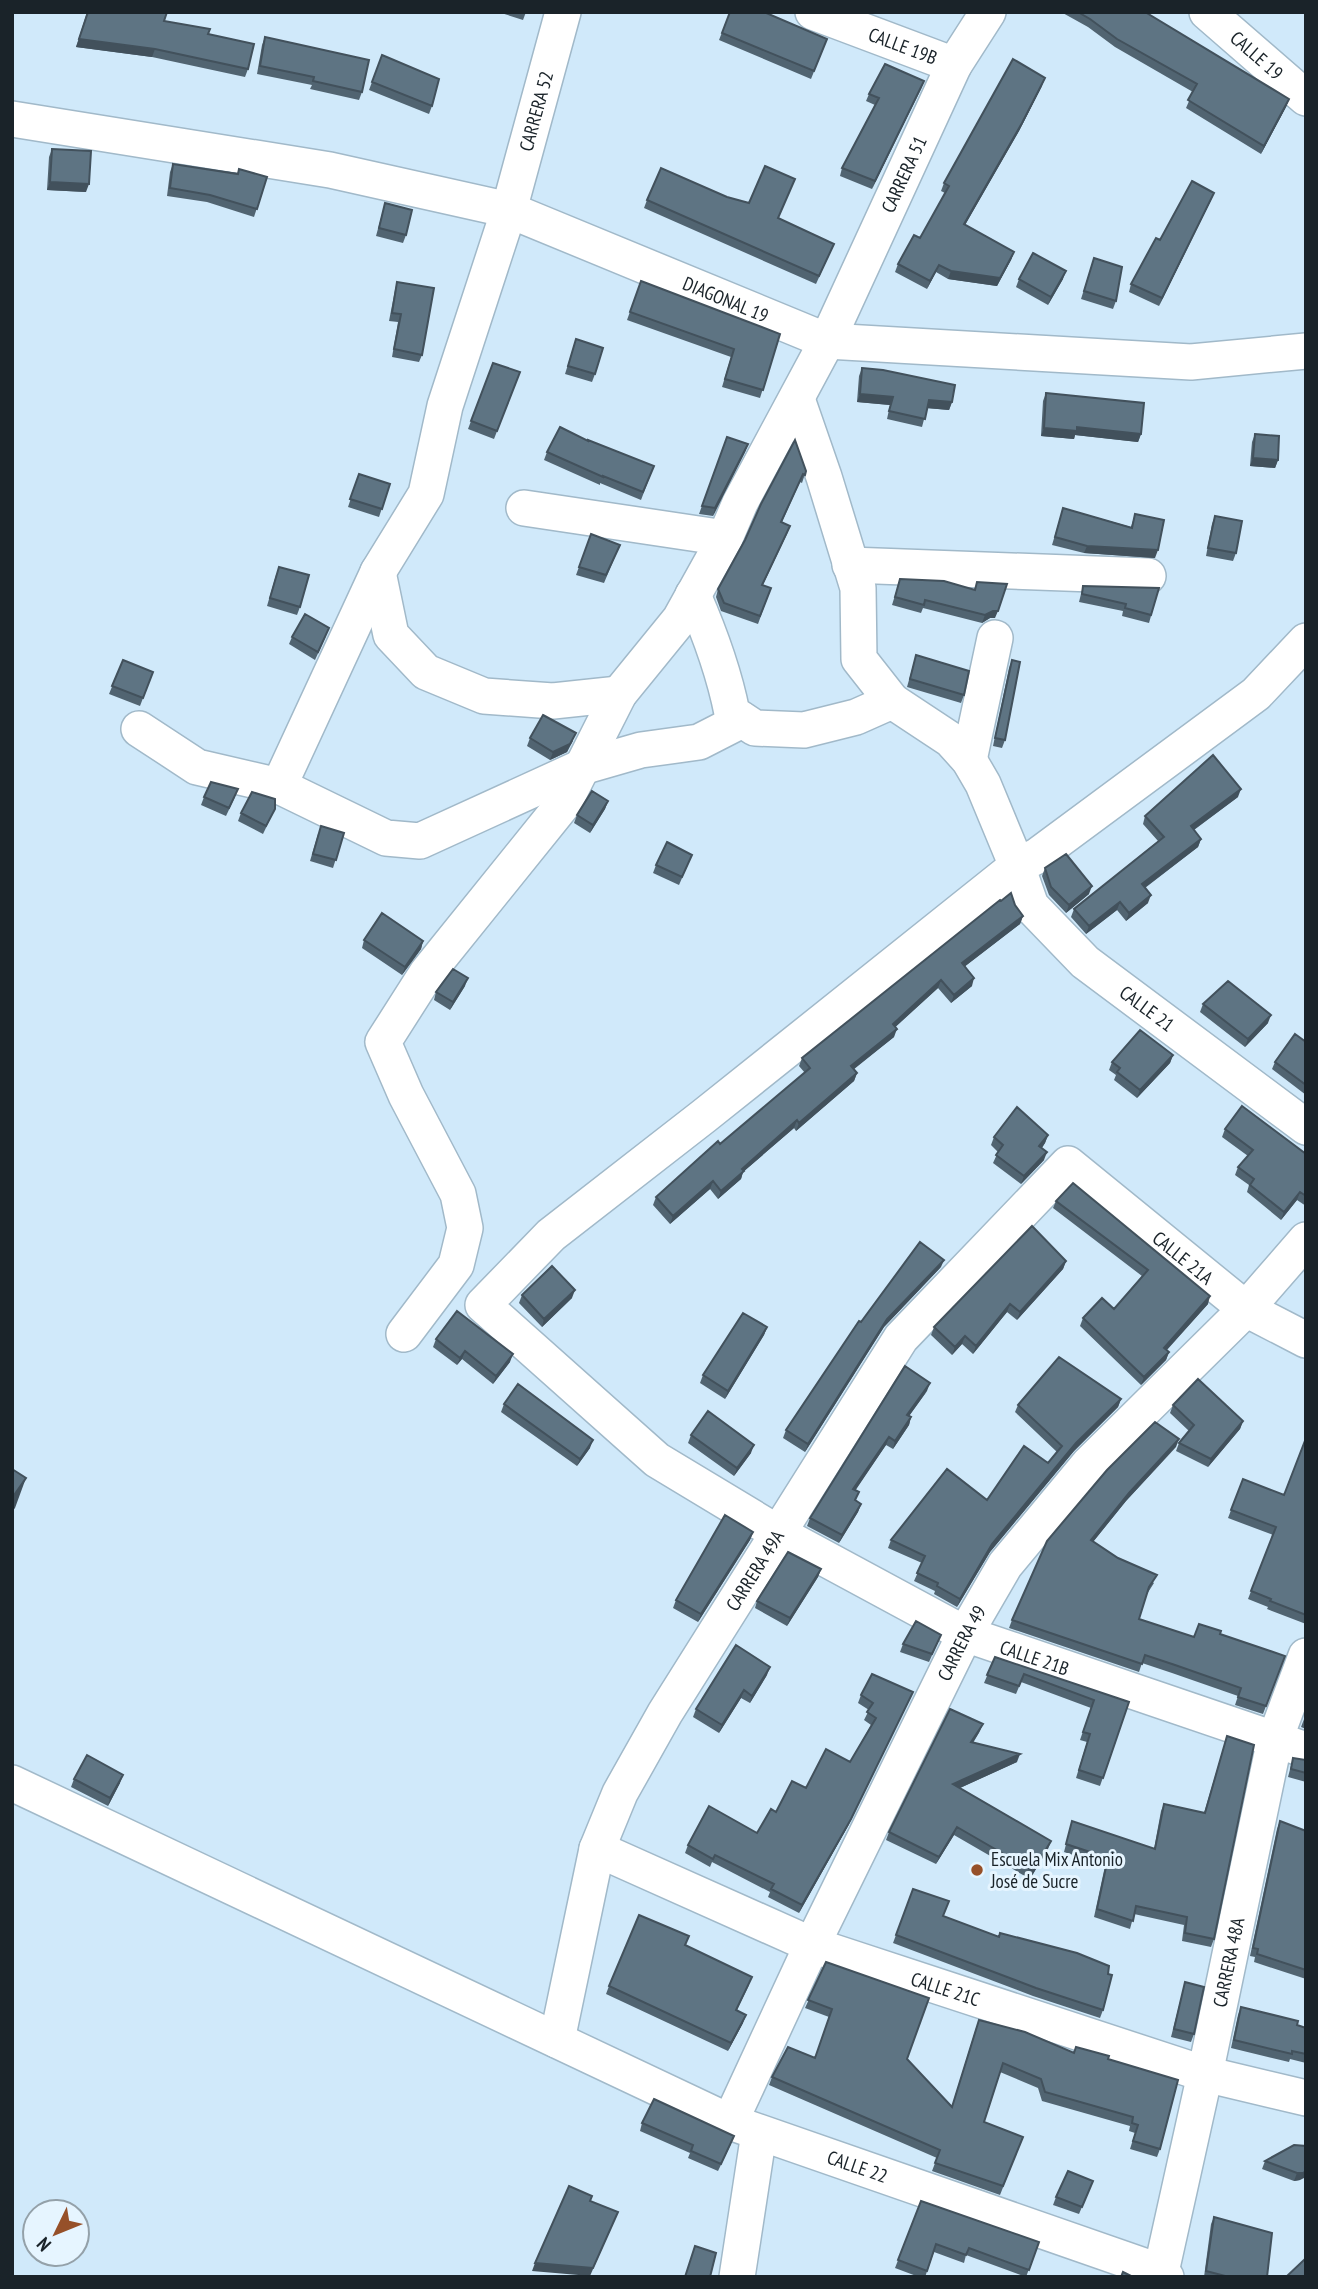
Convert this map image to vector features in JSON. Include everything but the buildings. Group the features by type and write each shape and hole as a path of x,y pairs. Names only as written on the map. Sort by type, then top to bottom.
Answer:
{"street":[{"name":"CARRERA 52","path":"279,786 378,572 426,494 445,407 509,210 563,12"},
{"name":"CALLE 19B","path":"813,12 954,65"},
{"name":"CARRERA 51","path":"404,1334 456,1265 466,1228 458,1194 383,1042 427,972 564,803 620,694 680,619 827,341 954,65 988,12"},
{"name":"CALLE 19","path":"1207,12 1306,99"},
{"name":"DIAGONAL 19","path":"12,120 330,170 509,210 827,341 1191,362 1306,351"},
{"name":"CALLE 21","path":"797,399 858,587 859,659 892,701 951,740 969,760 984,784 1031,906 1086,962 1306,1127"},
{"path":"524,508 725,538"},
{"path":"850,565 1148,576"},
{"path":"378,572 391,635 426,672 484,696 553,701 620,694"},
{"path":"693,595 726,681 732,713 755,728 804,730 856,717 892,701"},
{"path":"969,760 995,638"},
{"path":"1017,866 1037,856 1256,694 1306,641"},
{"path":"139,729 197,767 279,786 386,838 420,841 582,767 642,750 699,742 743,720"},
{"name":"CALLE 21B","path":"1017,866 551,1234 483,1305 657,1460 778,1533 965,1634 1290,1745"},
{"name":"CARRERA 49A","path":"557,2040 597,1849 620,1793 666,1713 901,1338 1068,1164"},
{"name":"CALLE 21A","path":"1068,1164 1246,1309 1306,1340"},
{"name":"CARRERA 49","path":"737,2277 745,2128 812,1945 965,1634 1005,1565 1089,1464 1246,1309 1306,1240"},
{"name":"CARRERA 48A","path":"1164,2275 1205,2074 1290,1745 1306,1656"},
{"name":"CALLE 22","path":"12,1783 745,2128 1164,2275"},
{"name":"CALLE 21C","path":"597,1849 812,1945 1205,2074 1306,2098"}],"place":[{"name":"Escuela Mix Antonio José de Sucre","path":"977,1870"}]}
